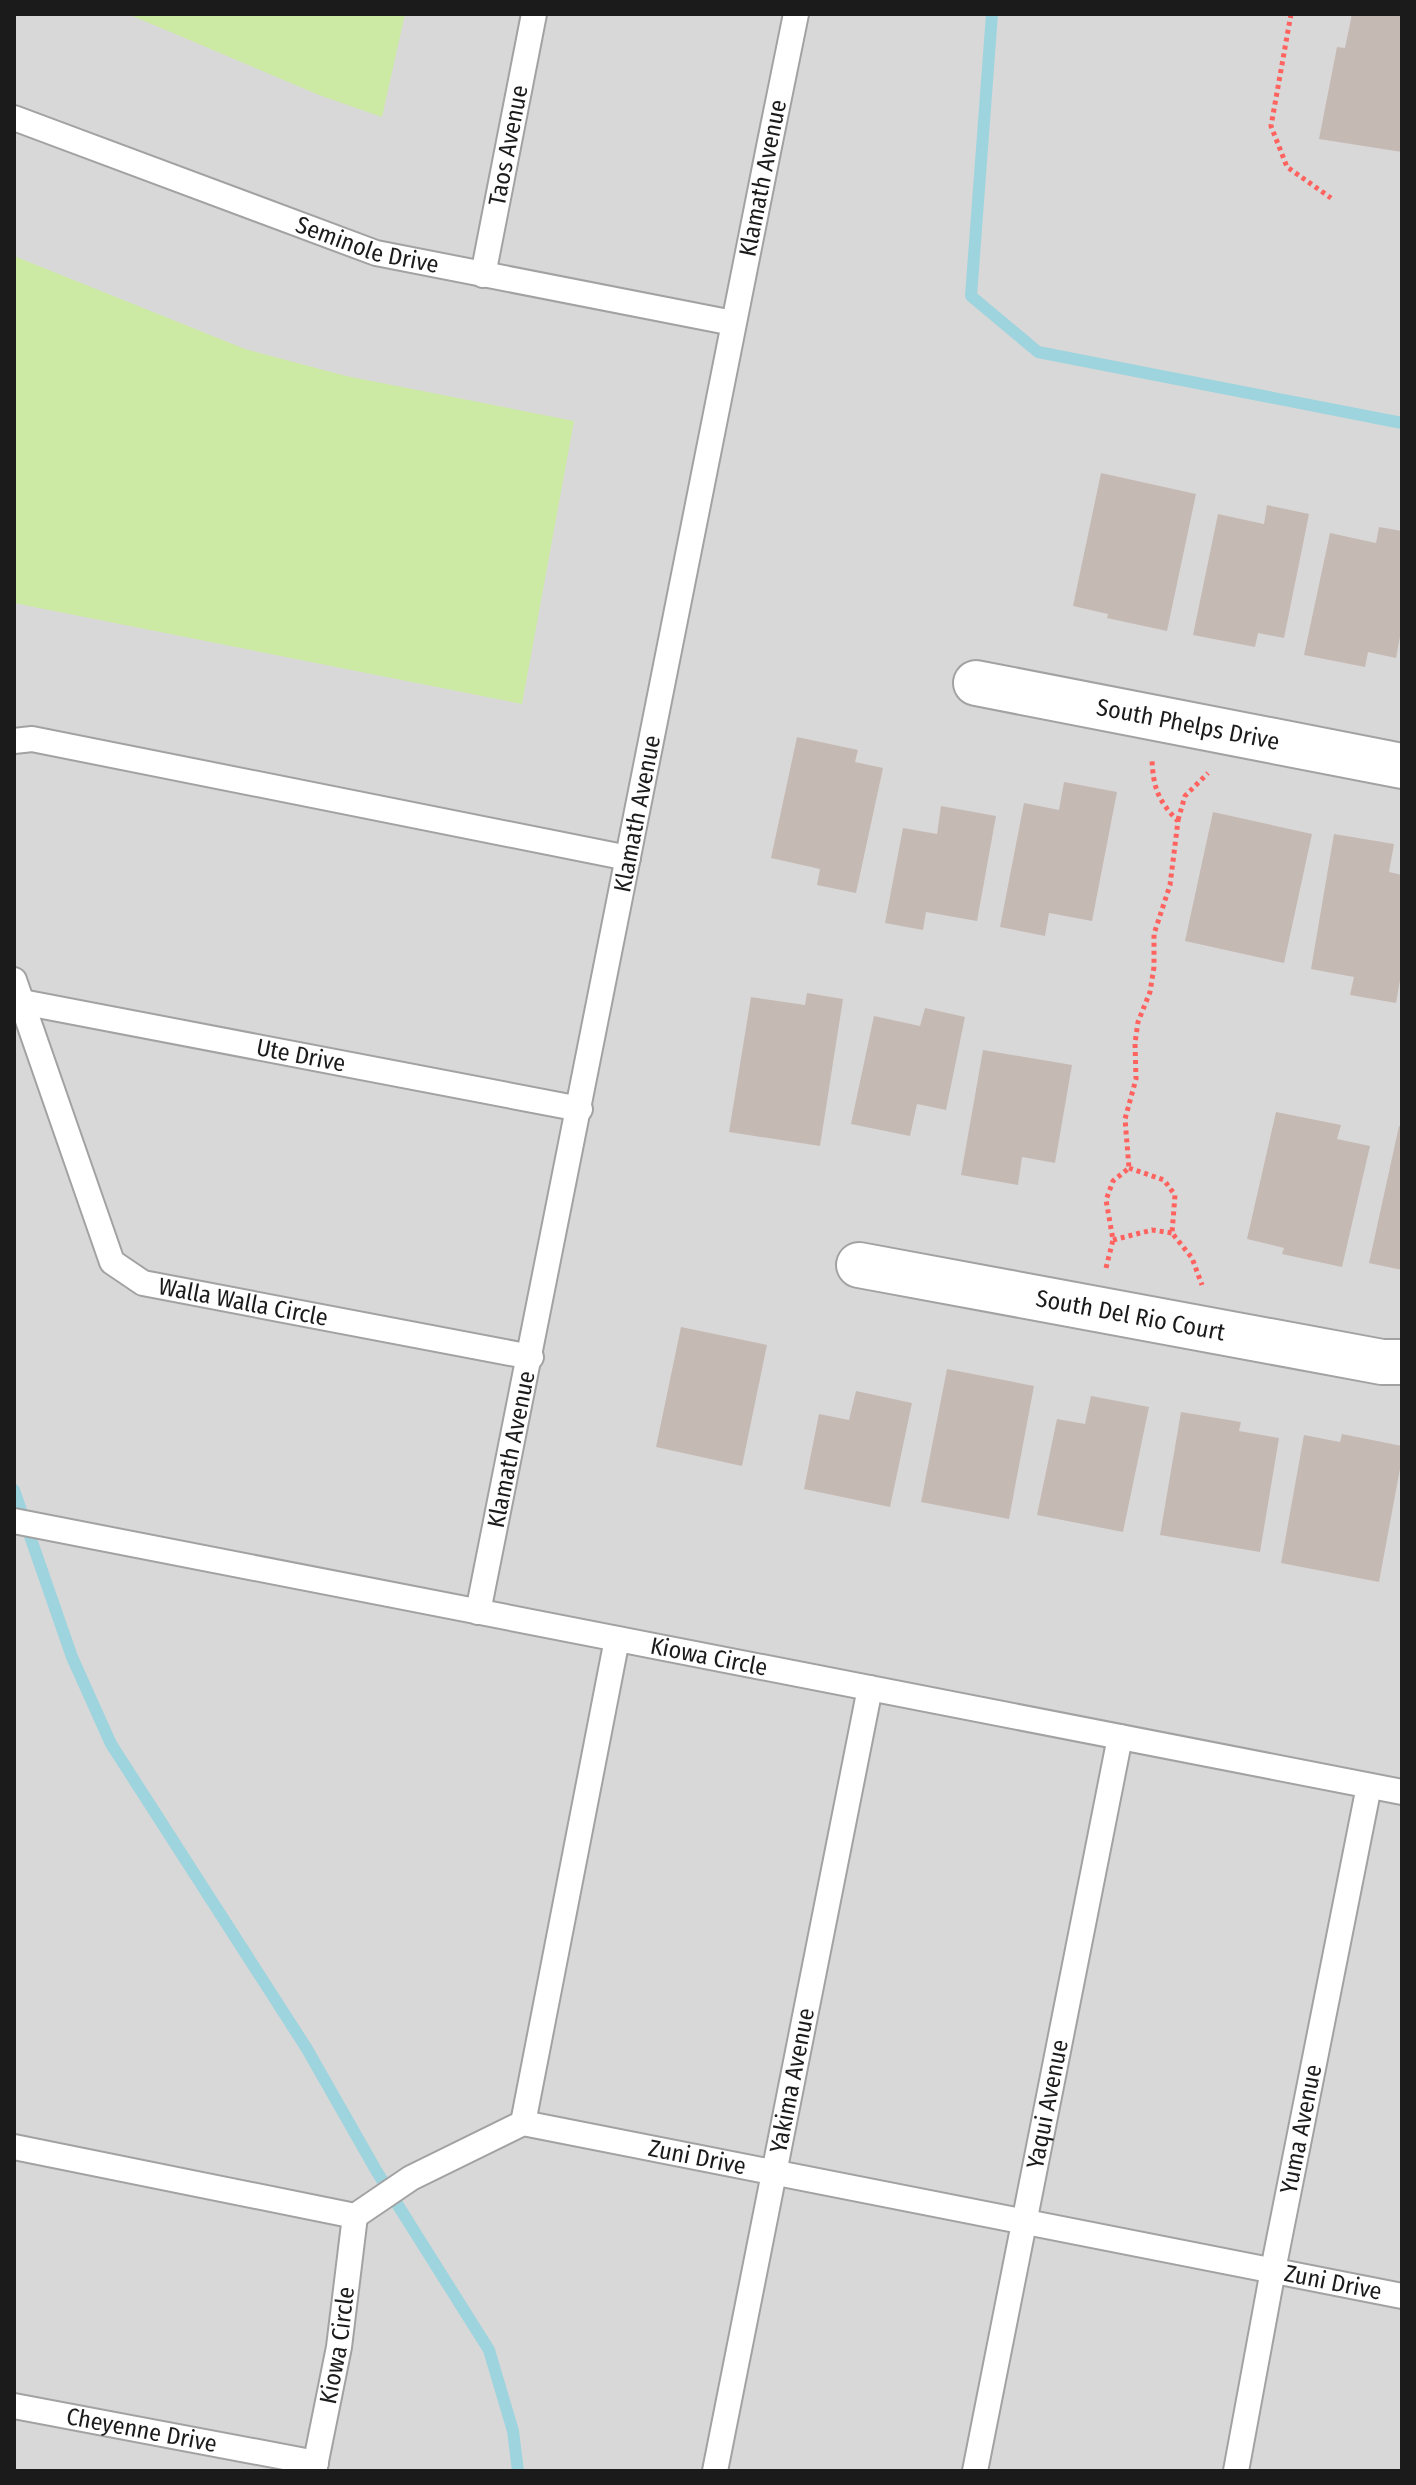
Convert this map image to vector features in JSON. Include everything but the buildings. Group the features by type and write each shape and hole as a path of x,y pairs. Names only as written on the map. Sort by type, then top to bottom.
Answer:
{"street":[{"name":"South Phelps Drive","path":"976,683 1402,766"},
{"name":"South Del Rio Court","path":"859,1265 1382,1362 1402,1362"}],"lane":[{"name":"Taos Avenue","path":"483,275 534,14"},
{"name":"Klamath Avenue","path":"478,1612 796,14"},
{"name":"Seminole Drive","path":"14,118 376,253 733,323"},
{"path":"14,741 32,739 628,858"},
{"name":"Ute Drive","path":"18,991 580,1109"},
{"name":"Walla Walla Circle","path":"18,991 112,1262 143,1283 531,1357"},
{"name":"Kiowa Circle","path":"14,1521 1402,1792"},
{"path":"14,2147 362,2212 411,2178 523,2123 617,1639"},
{"name":"Yakima Avenue","path":"715,2471 870,1688"},
{"name":"Yaqui Avenue","path":"975,2471 1120,1737"},
{"name":"Yuma Avenue","path":"1236,2471 1369,1786"},
{"name":"Zuni Drive","path":"523,2123 1402,2296"},
{"name":"Kiowa Circle","path":"315,2467 362,2212"},
{"name":"Cheyenne Drive","path":"14,2406 315,2467"}],"path":[{"path":"1291,14 1271,126 1287,167 1331,198"},
{"path":"1156,718 1153,781 1163,806 1178,821"},
{"path":"1129,1168 1125,1119 1136,1079 1138,1022 1150,992 1154,967 1154,934 1170,885 1178,821 1185,796 1208,774 1217,730"},
{"path":"1129,1168 1164,1180 1175,1195 1172,1233"},
{"path":"1096,1309 1113,1240 1106,1200 1113,1181 1129,1168"},
{"path":"1113,1240 1152,1230 1172,1233 1192,1258 1203,1291 1196,1328"}],"shaded area":[{"path":"14,14 1402,14 1402,2471 14,2471"}],"green space":[{"path":"128,14 405,14 382,117 319,95"},
{"path":"14,256 245,349 346,376 574,421 522,704 14,603"}],"waterway":[{"path":"992,14 971,296 1038,352 1402,423"},
{"path":"14,1490 72,1657 111,1744 307,2049 377,2172 489,2350 513,2431 518,2471"}]}
